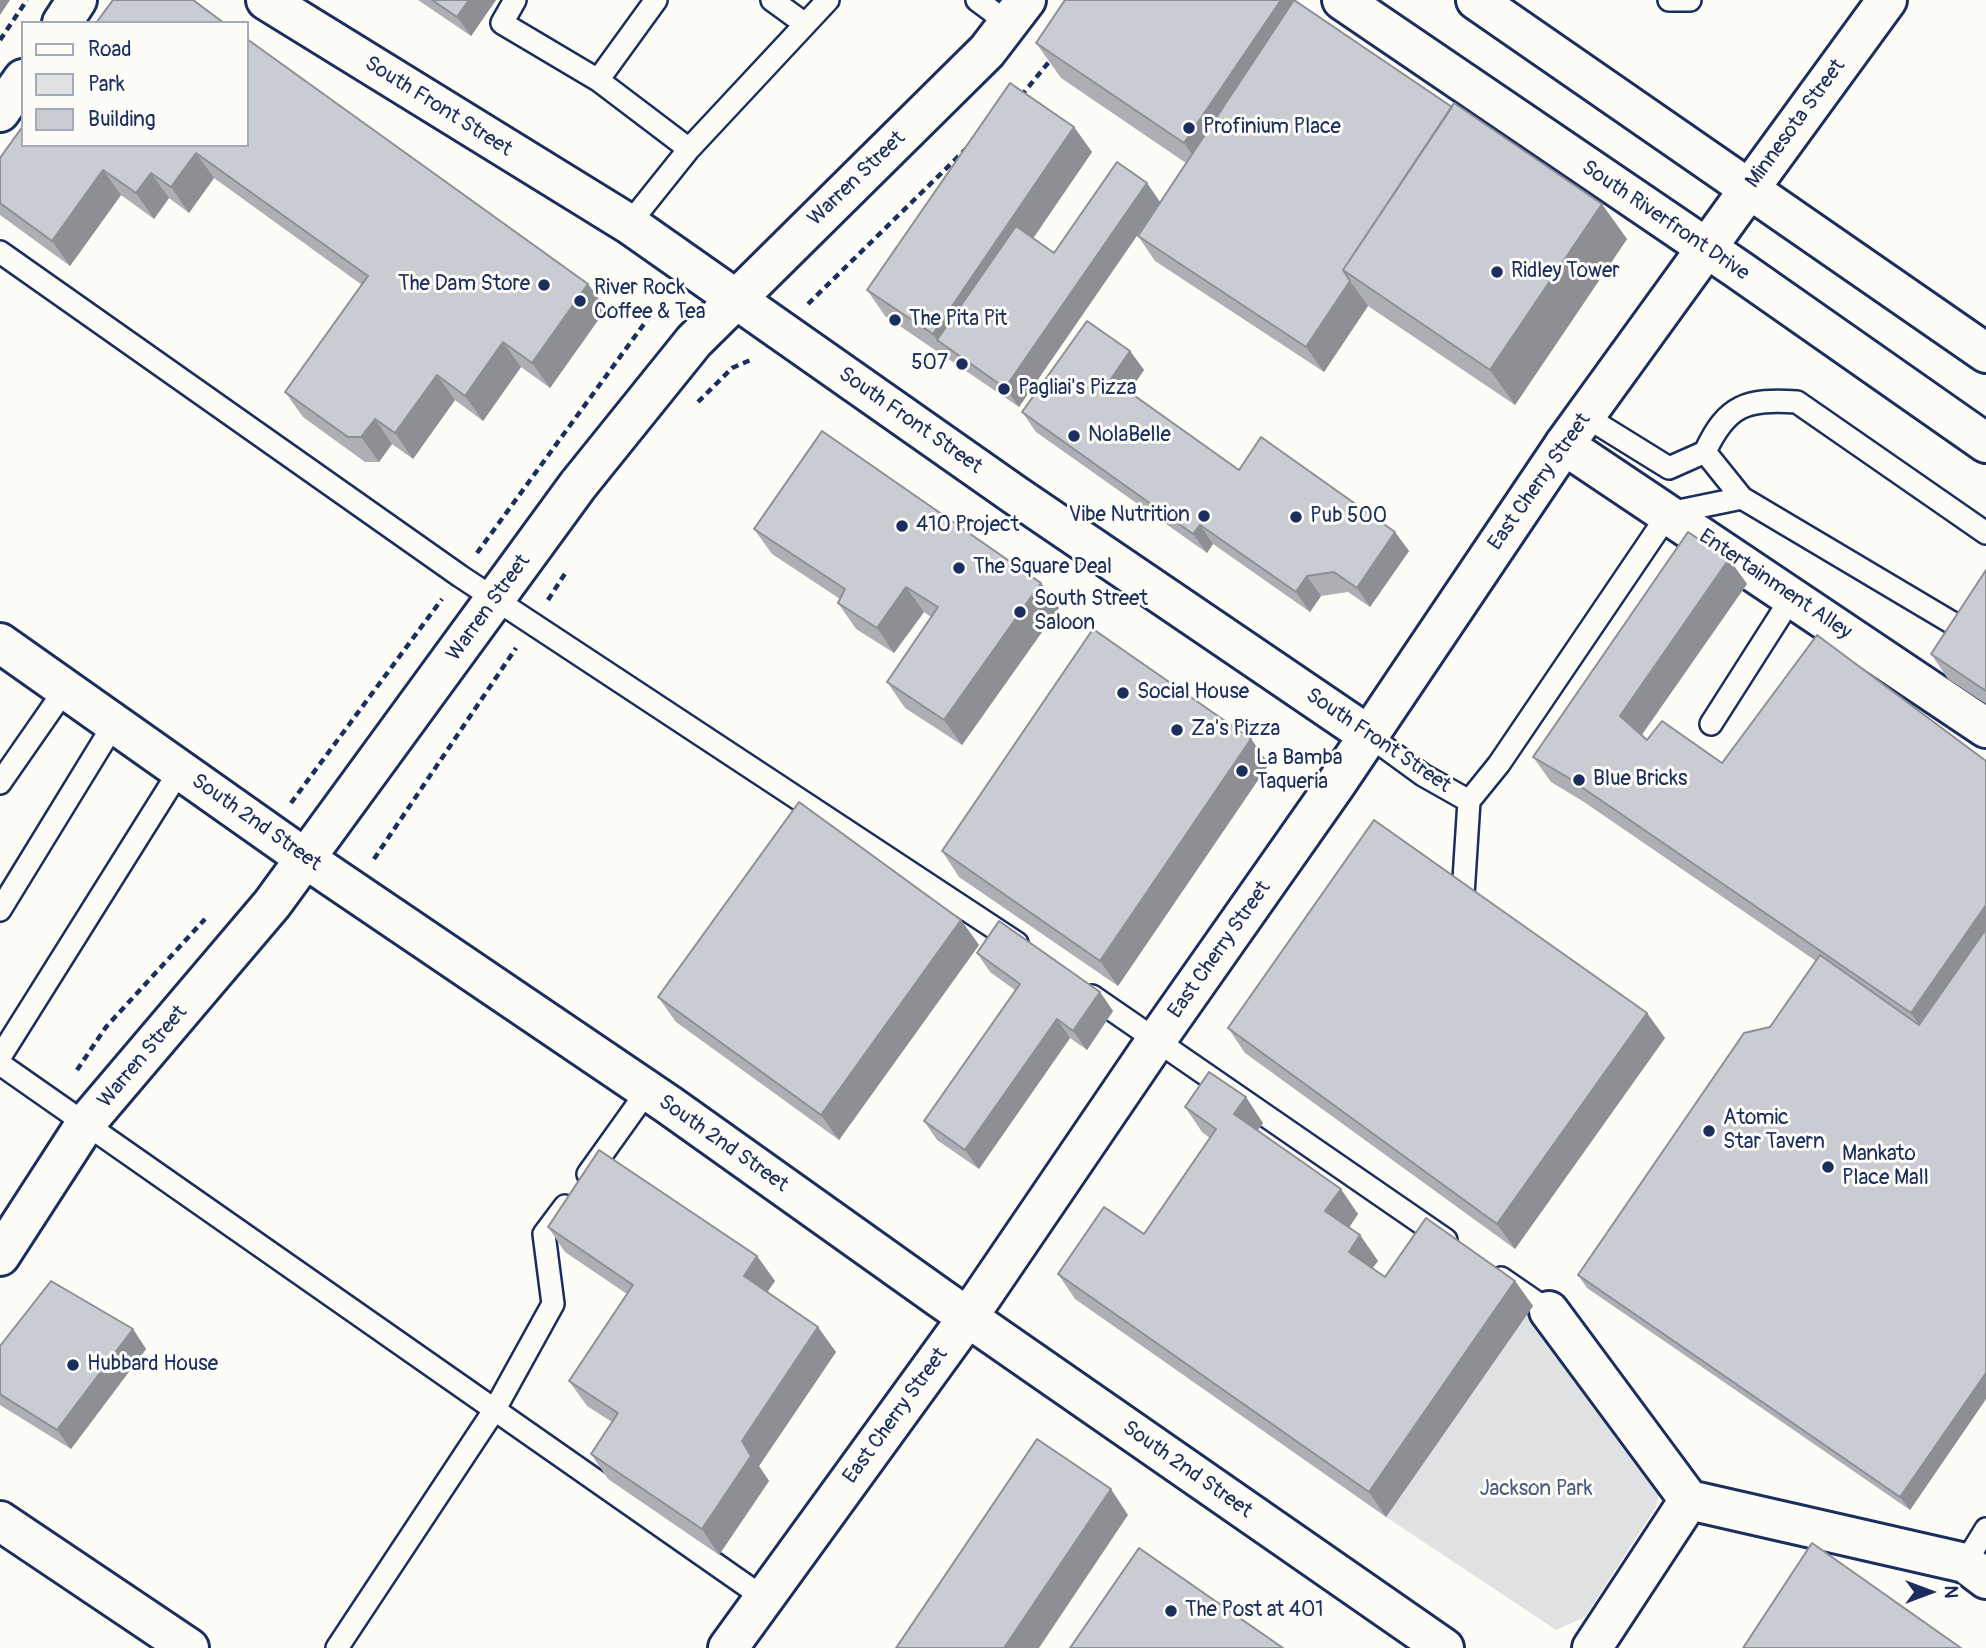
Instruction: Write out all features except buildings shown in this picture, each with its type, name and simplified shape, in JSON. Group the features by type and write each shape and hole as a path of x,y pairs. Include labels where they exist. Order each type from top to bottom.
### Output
{"street":[{"path":"63,21 77,0"},
{"name":"South Front Street","path":"266,0 629,224 1015,495 1368,736"},
{"name":"South Riverfront Drive","path":"1342,0 1986,443"},
{"path":"1476,0 1986,353"},
{"name":"Minnesota Street","path":"1705,248 1887,0"},
{"name":"Warren Street","path":"0,1256 86,1124 306,859 578,485 694,341 987,51 1017,12"},
{"path":"0,112 21,82"},
{"name":"East Cherry Street","path":"728,1648 968,1317 1368,736 1574,430 1705,248"},
{"name":"Entertainment Alley","path":"1574,430 1669,513 1986,728"},
{"name":"South 2nd Street","path":"0,643 306,859 648,1090 968,1317 1444,1648"},
{"path":"1549,1311 1689,1500 1975,1571"},
{"path":"1592,1648 1689,1500"},
{"path":"0,1521 181,1646"}],"lane":[{"path":"515,0 502,23 598,80 690,149"},
{"path":"598,80 656,0"},
{"path":"772,0 805,24"},
{"path":"629,224 690,149 828,0"},
{"path":"977,0 1017,12"},
{"path":"1669,0 1689,0"},
{"path":"0,252 460,576 1035,956"},
{"path":"1574,430 1669,468 1705,452 1714,433 1735,411 1759,400 1797,402 1986,533"},
{"path":"1705,452 1742,498 1976,638"},
{"path":"1469,801 1499,764 1669,513 1742,498"},
{"path":"1711,724 1792,597"},
{"path":"0,783 66,688"},
{"path":"0,910 114,724"},
{"name":"South Front Street","path":"1368,736 1469,801 1462,895"},
{"path":"0,1057 180,770"},
{"path":"1080,987 1155,1042 1460,1249"},
{"path":"0,1064 764,1598"},
{"path":"337,1648 495,1409 553,1304 544,1234 648,1090"},
{"path":"1482,1265 1549,1311"},
{"path":"1975,1571 1986,1530"}],"path":[{"path":"0,40 28,0"},
{"path":"1017,100 1056,52"},
{"path":"694,406 732,368 764,354 817,292 977,138"},
{"path":"269,833 652,313"},
{"path":"352,890 570,566"},
{"path":"55,1103 106,1027 213,910"}],"green space":[{"name":"Jackson Park","path":"1533,1306 1659,1492 1656,1507 1585,1617 1556,1630 1386,1517"}],"place":[{"name":"Profinium Place","path":"1189,128"},
{"name":"Ridley Tower","path":"1497,272"},
{"name":"The Dam Store","path":"544,285"},
{"name":"River Rock Coffee & Tea","path":"580,301"},
{"name":"The Pita Pit","path":"895,320"},
{"name":"507","path":"962,364"},
{"name":"Pagliai's Pizza","path":"1004,389"},
{"name":"NolaBelle","path":"1074,436"},
{"name":"Vibe Nutrition","path":"1204,516"},
{"name":"Pub 500","path":"1296,517"},
{"name":"410 Project","path":"902,526"},
{"name":"The Square Deal","path":"959,568"},
{"name":"South Street Saloon","path":"1020,612"},
{"name":"Social House","path":"1123,693"},
{"name":"Za's Pizza","path":"1177,730"},
{"name":"La Bamba Taqueria","path":"1242,771"},
{"name":"Blue Bricks","path":"1579,780"},
{"name":"Atomic Star Tavern","path":"1709,1131"},
{"name":"Mankato Place Mall","path":"1828,1167"},
{"name":"Hubbard House","path":"73,1365"},
{"name":"The Post at 401","path":"1171,1611"}]}
